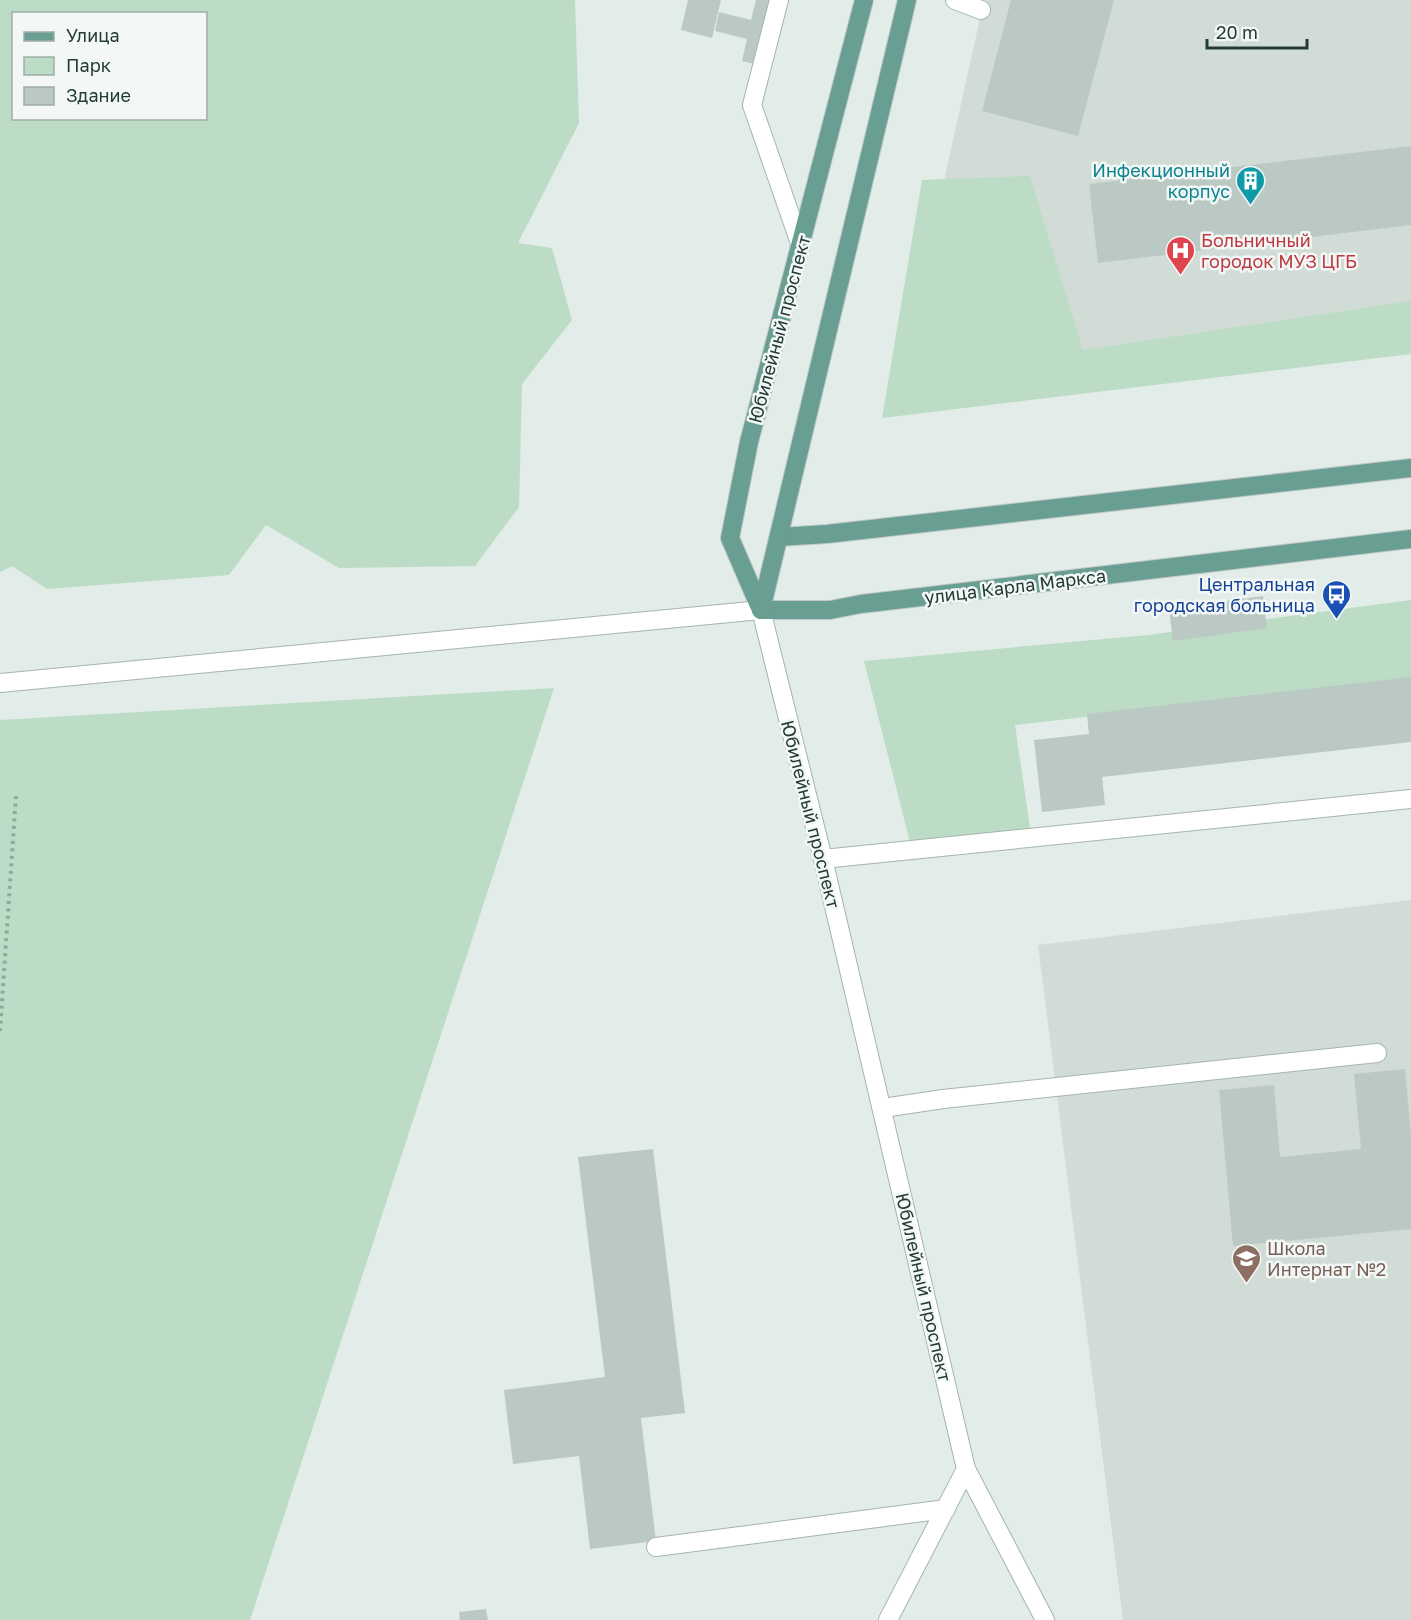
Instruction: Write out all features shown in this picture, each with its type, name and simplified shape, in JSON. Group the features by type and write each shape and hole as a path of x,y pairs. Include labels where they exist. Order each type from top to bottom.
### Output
{"main road":[{"name":"Юбилейный проспект","path":"761,610 730,538 750,442 864,0"},
{"path":"761,610 907,0"},
{"path":"779,537 827,534 1411,468"},
{"name":"улица Карла Маркса","path":"761,610 830,610 861,604 1411,539"}],"street":[{"path":"779,0 752,105 801,246"},
{"path":"955,0 981,10"},
{"path":"0,684 761,610"},
{"name":"Юбилейный проспект","path":"761,610 883,1108 966,1469 1045,1620"},
{"path":"823,859 1411,799"},
{"path":"883,1108 943,1099 1377,1053"},
{"path":"888,1620 966,1469"},
{"path":"656,1547 946,1509"}],"path":[{"path":"0,1031 16,795"}],"shaded area":[{"name":"Больничный городок МУЗ ЦГБ","path":"984,0 1411,0 1411,353 964,405 940,199"},
{"name":"Школа Интернат №2","path":"1411,900 1411,1620 1123,1620 1038,945"}],"green space":[{"path":"0,0 575,0 579,123 518,243 552,248 572,320 522,384 519,507 475,566 339,568 266,525 229,575 47,589 12,566 0,572"},
{"path":"1030,176 1083,350 1411,301 1411,354 882,418 922,180"},
{"path":"1411,600 1411,679 1015,725 1030,828 911,846 864,661 1148,635"},
{"path":"554,688 250,1620 0,1620 0,720"}],"building":[{"path":"688,0 721,0 712,38 681,30"},
{"path":"756,0 784,0 768,67 742,61 747,39 715,31 719,12 751,20"},
{"path":"1011,0 1114,0 1078,136 982,111"},
{"name":"Инфекционный корпус","path":"1411,146 1411,225 1098,263 1089,184"},
{"path":"1263,596 1267,628 1173,641 1169,609"},
{"path":"1411,677 1411,742 1102,777 1105,805 1042,812 1034,740 1089,734 1087,714"},
{"path":"1405,1069 1411,1135 1411,1229 1233,1246 1219,1090 1274,1085 1280,1157 1361,1149 1354,1074"},
{"path":"653,1149 685,1413 641,1418 656,1541 590,1549 579,1456 513,1464 504,1390 605,1377 578,1157"},
{"path":"486,1609 488,1620 460,1620 459,1612"}],"place":[{"name":"Инфекционный корпус","path":"1251,206"},
{"name":"Больничный городок МУЗ ЦГБ","path":"1180,276"},
{"name":"Центральная городская больница","path":"1336,620"},
{"name":"Школа Интернат №2","path":"1246,1284"}]}
